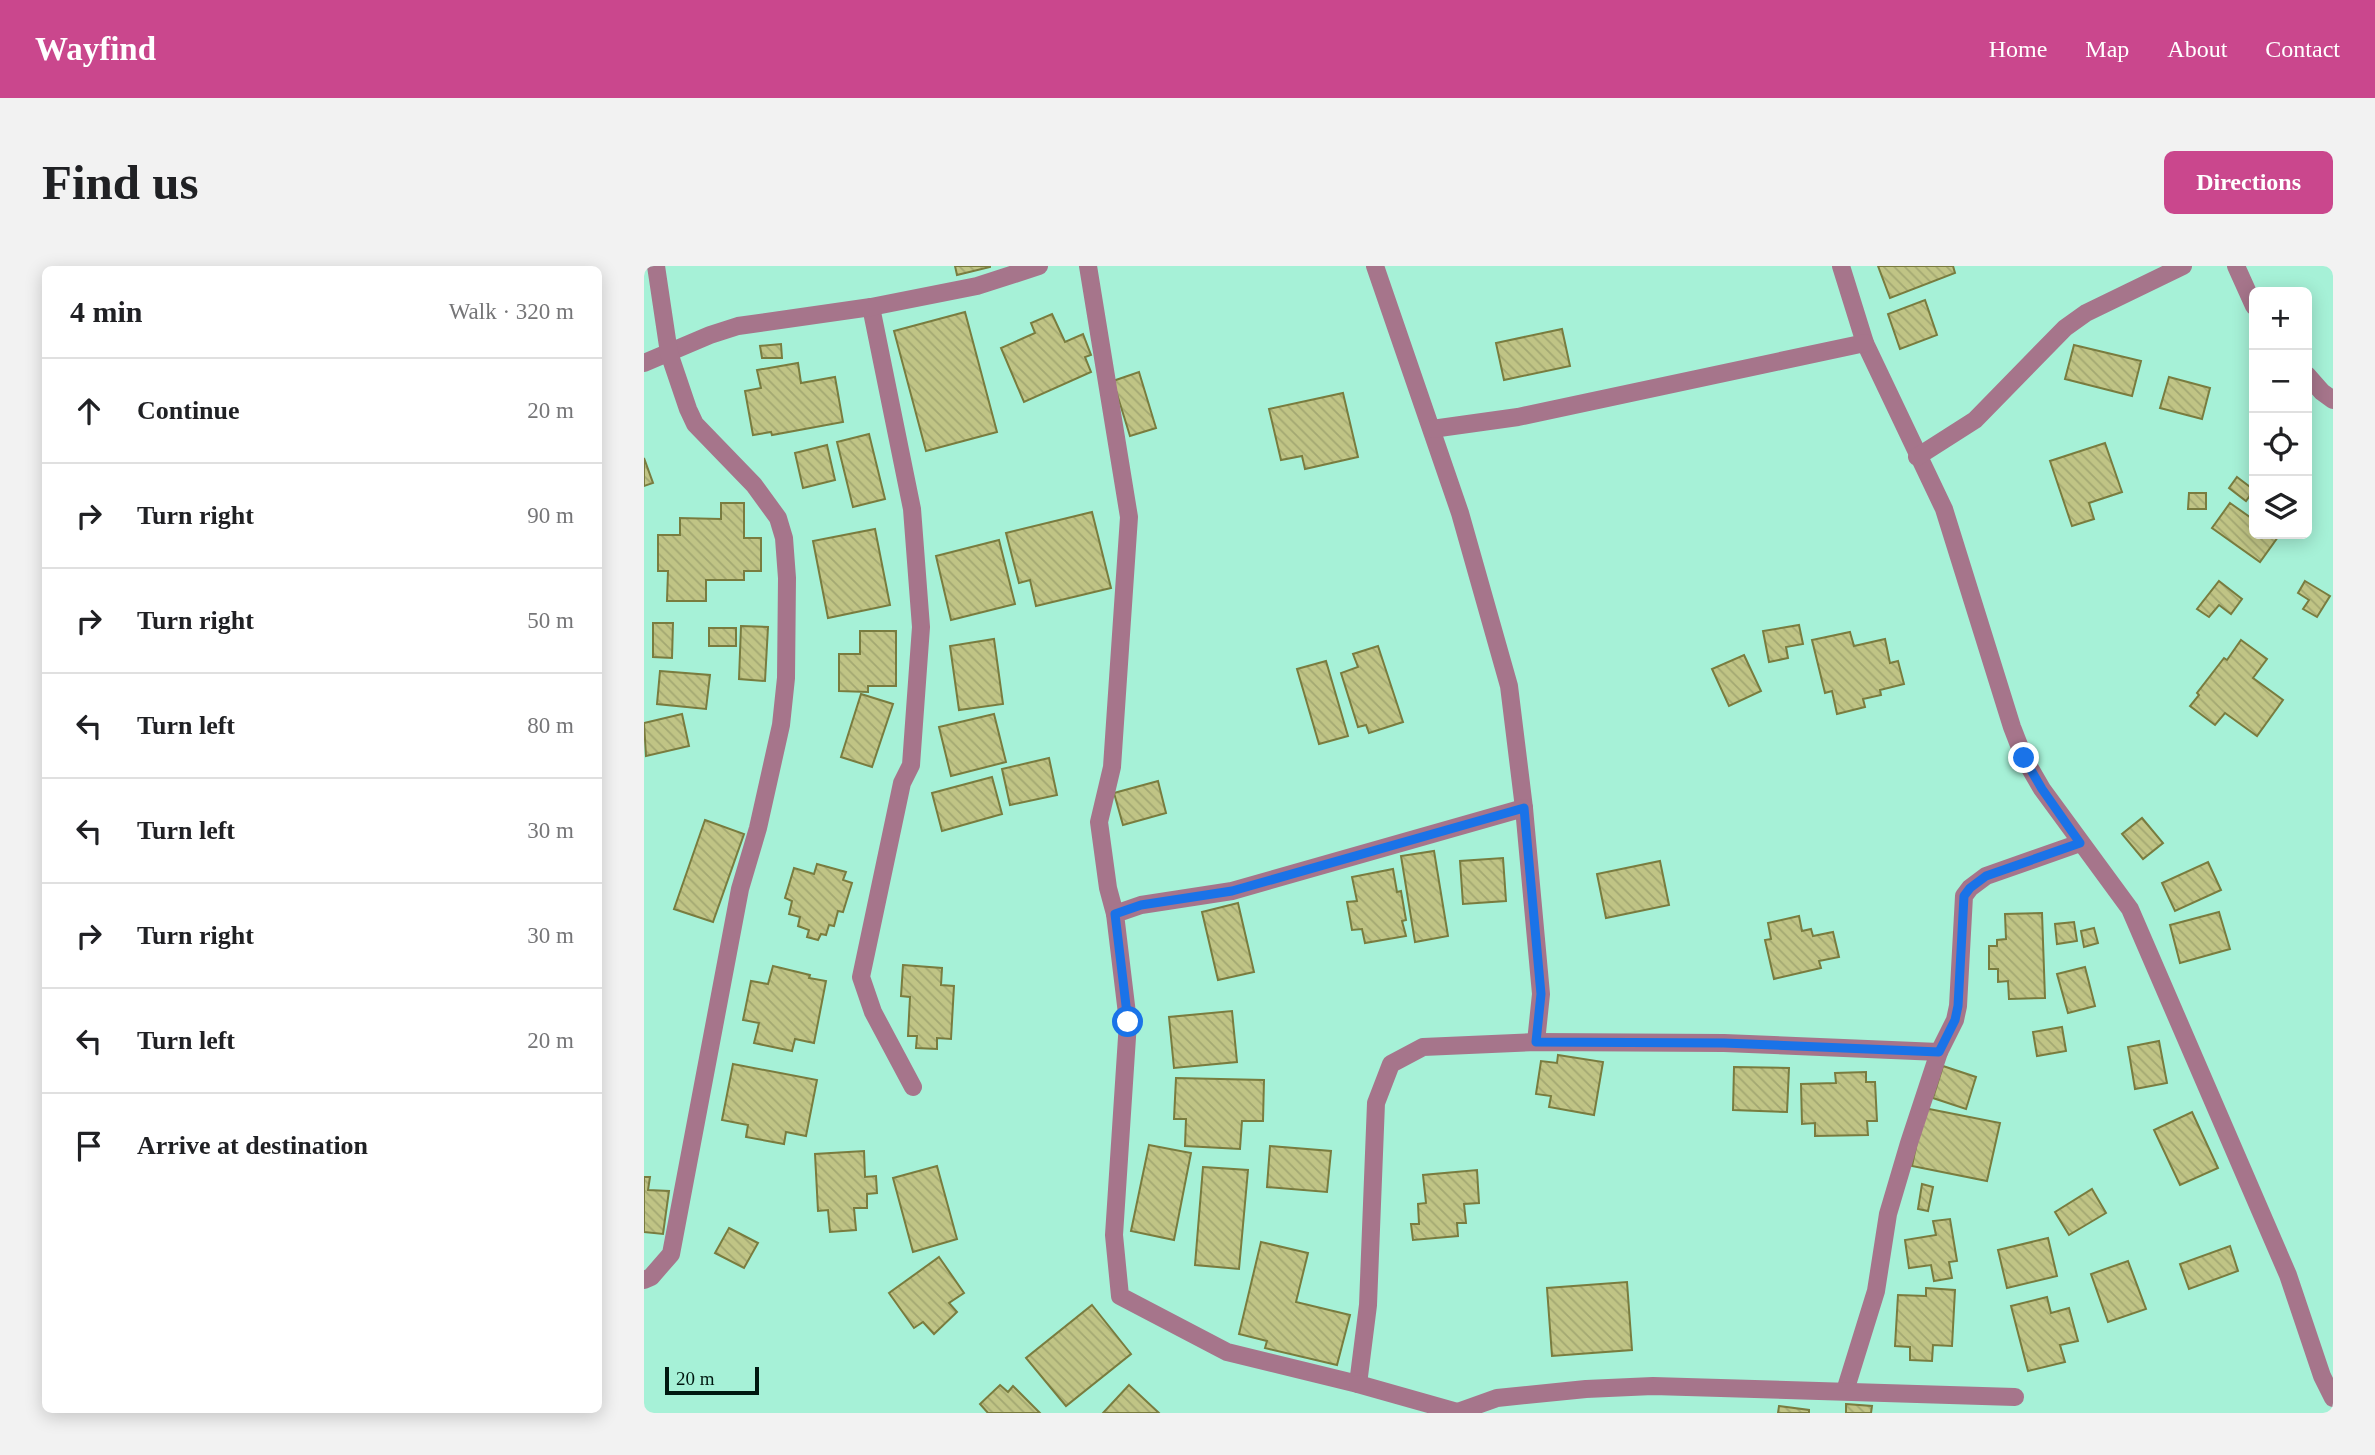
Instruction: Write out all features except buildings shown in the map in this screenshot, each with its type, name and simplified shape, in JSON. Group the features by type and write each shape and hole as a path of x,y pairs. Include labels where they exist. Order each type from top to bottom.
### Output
{"street":[{"path":"644,1280 651,1277 671,1254 740,889 758,828 780,724 786,678 788,578 782,529 778,518 754,485 695,424 688,409 669,353 656,266"},
{"path":"644,363 738,326 871,307 977,286 1039,266"},
{"path":"1088,266 1129,517 1112,767 1099,822 1108,888 1115,914 1128,1022 1114,1235 1120,1296 1227,1352 1358,1384 1456,1413 1497,1398 1653,1385 2015,1397"},
{"path":"1375,266 1460,513 1509,686 1524,808 1541,994 1536,1042"},
{"path":"1841,266 1865,343 1944,509 2024,758 2042,789 2130,909 2288,1275 2322,1376 2333,1398"},
{"path":"1917,457 1975,420 2065,328 2086,313 2183,266"},
{"path":"2236,266 2249,295"},
{"path":"871,307 912,509 921,627 911,765 902,783 861,977 873,1012 913,1087"},
{"path":"1432,429 1518,417 1865,343"},
{"path":"2312,381 2333,400"},
{"path":"1115,914 1141,905 1232,891 1524,808"},
{"path":"1844,1391 1876,1292 1888,1214 1909,1143 1939,1052 1955,1020 1964,896 1986,876 2080,843"},
{"path":"1358,1384 1368,1305 1376,1103 1391,1064 1423,1047 1536,1042 1724,1043 1939,1052"}],"route":[{"path":"1128,1022 1115,914 1141,905 1232,891 1524,808 1541,994 1536,1042 1724,1043 1939,1052 1955,1020 1958,1006 1964,896 1986,876 2080,843 2024,758"}]}
